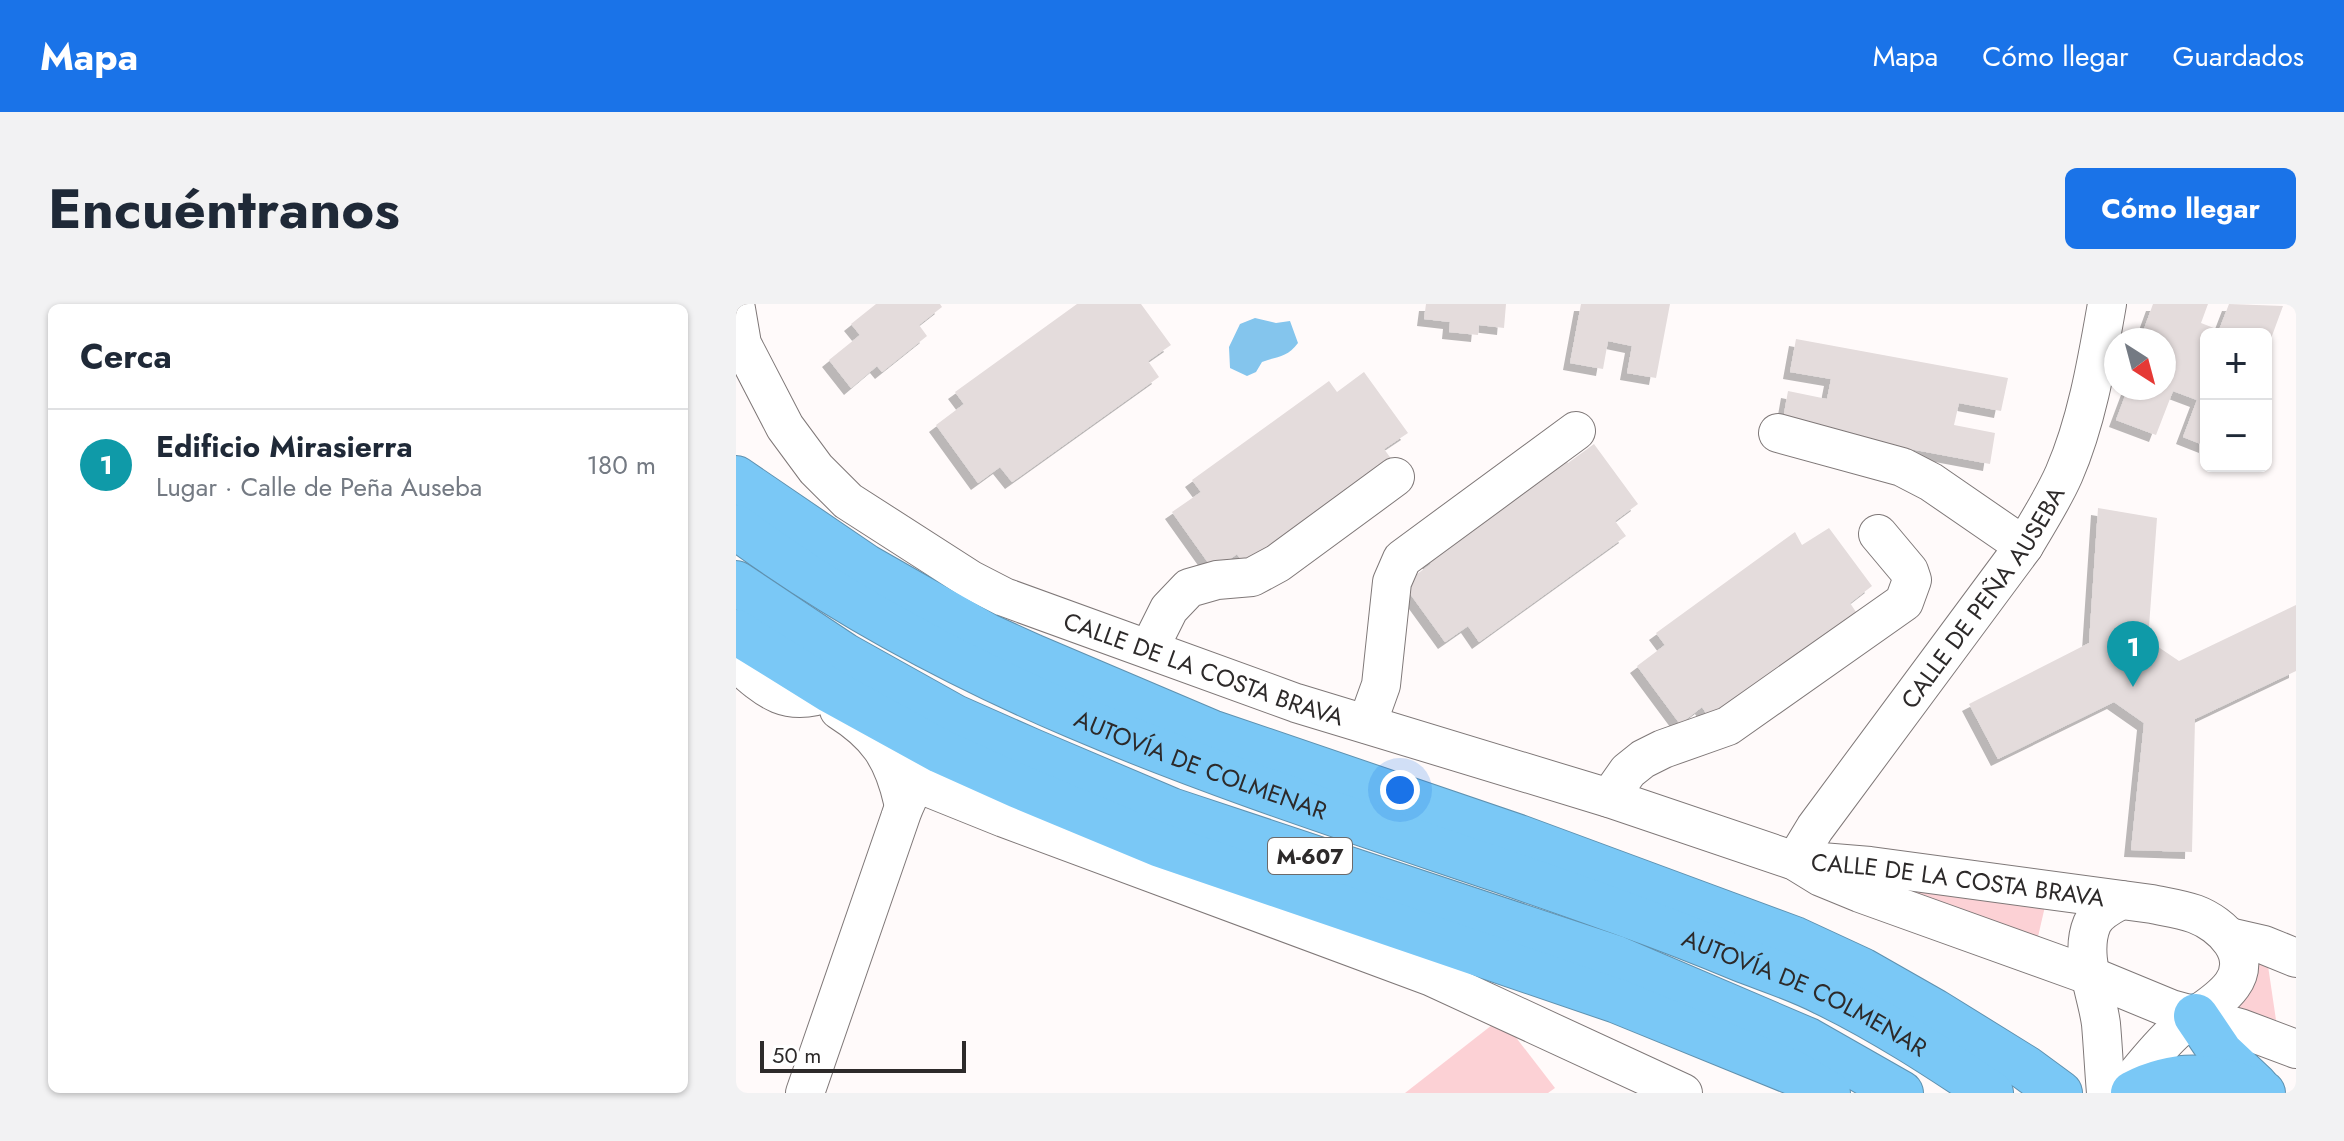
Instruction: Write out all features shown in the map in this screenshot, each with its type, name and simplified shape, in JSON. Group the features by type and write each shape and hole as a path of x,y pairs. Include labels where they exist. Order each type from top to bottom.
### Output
{"highway":[{"path":"736,458 784,510"},
{"name":"M-607","path":"736,478 878,573 988,636 1076,677 1211,732 1519,837 1795,939 1862,970 2026,1068 2060,1093"},
{"name":"AUTOVÍA DE COLMENAR","path":"736,527 799,572 965,667 1101,729 1193,766 1639,918 1823,992 1927,1051 1991,1093"},
{"name":"AUTOVÍA DE COLMENAR","path":"736,583 844,655 955,717 1032,751 1171,810 1616,958 1808,1040 1901,1093"},
{"name":"M-607","path":"736,632 824,694 915,788 1160,845 1617,1001 1794,1073 1828,1093"},
{"name":"M-607","path":"965,667 1091,702 1514,848 1657,888"},
{"path":"2196,1016 2221,1053 2264,1093"},
{"path":"2133,1093 2160,1082 2197,1076 2233,1082 2264,1093"}],"street":[{"name":"CALLE DE PEÑA AUSEBA","path":"1795,861 1815,828 2024,546 2052,497 2074,448 2107,304"},
{"name":"CALLE DE LA COSTA BRAVA","path":"736,309 742,344 785,427 816,469 848,501 971,580 1004,597 1296,703 1609,798 1795,861 1821,877 1860,893 2091,976 2146,1000 2296,1049"},
{"path":"1367,724 1381,685 1392,582 1402,559 1576,431"},
{"path":"1778,433 1902,467 1931,482 2024,546"},
{"path":"1149,649 1169,609 1189,588 1217,580 1252,577 1278,563 1395,477"},
{"path":"1609,798 1628,771 1643,759 1728,726 1904,602 1912,580 1909,571 1878,534"},
{"name":"M-607","path":"736,647 824,694 877,739 894,771 915,788"},
{"path":"736,662 788,698 797,700 824,694"},
{"path":"805,1093 915,788 1432,977 1683,1093"},
{"name":"CALLE DE LA COSTA BRAVA","path":"1795,861 1870,866 2121,900 2197,915 2215,924 2229,937 2264,945 2296,958"},
{"name":"CALLE DE LA COSTA BRAVA","path":"2091,976 2089,948 2093,923 2099,914 2121,900"},
{"path":"2121,1093 2157,1050 2234,983 2239,972 2239,954 2229,937"},
{"path":"2091,976 2100,1022 2106,1093"}],"shaded area":[{"path":"1862,877 2046,902 2037,941"},
{"path":"2252,954 2267,959 2276,1020 2234,1010 2247,991"},
{"path":"1501,1018 1555,1088 1548,1093 1405,1093"}],"water":[{"path":"1255,318 1276,323 1290,321 1298,343 1286,354 1262,362 1256,372 1247,376 1230,368 1229,347 1240,324"}],"building":[{"path":"876,304 940,304 942,307 919,325 927,336 882,372 877,366 851,388 829,360 860,335 851,324"},
{"path":"1077,304 1141,304 1171,345 1148,361 1159,377 1012,482 1000,467 978,483 936,425 964,404 955,392"},
{"path":"1426,304 1506,304 1504,328 1479,325 1478,335 1449,332 1450,322 1424,319"},
{"path":"1581,304 1670,304 1656,378 1627,373 1632,346 1608,341 1603,369 1570,363"},
{"path":"2153,304 2208,304 2201,323 2214,328 2200,328 2200,444 2183,437 2197,400 2176,392 2176,328 2144,328"},
{"path":"2229,304 2283,306 2272,336 2272,328 2220,328"},
{"path":"1796,339 2008,378 2001,411 1959,403 1954,425 1995,433 1990,464 1782,425 1788,391 1827,399 1831,379 1790,372"},
{"path":"1364,372 1408,433 1384,449 1395,464 1248,570 1237,554 1214,571 1172,512 1201,492 1192,480 1329,381 1337,392"},
{"path":"2124,400 2170,400 2156,435 2116,420"},
{"path":"1594,444 1638,504 1615,521 1626,536 1479,642 1468,626 1445,642 1403,584 1431,564 1422,551 1560,452 1568,463"},
{"path":"2098,508 2157,518 2148,640 2179,661 2296,605 2296,671 2195,719 2192,852 2131,850 2144,723 2114,702 1998,759 1969,704 2089,643"},
{"path":"1829,528 1872,586 1850,603 1860,618 1713,724 1702,707 1680,724 1637,666 1665,645 1656,633 1795,532 1802,545"}],"place":[{"name":"Edificio Mirasierra","path":"2133,687"}]}
